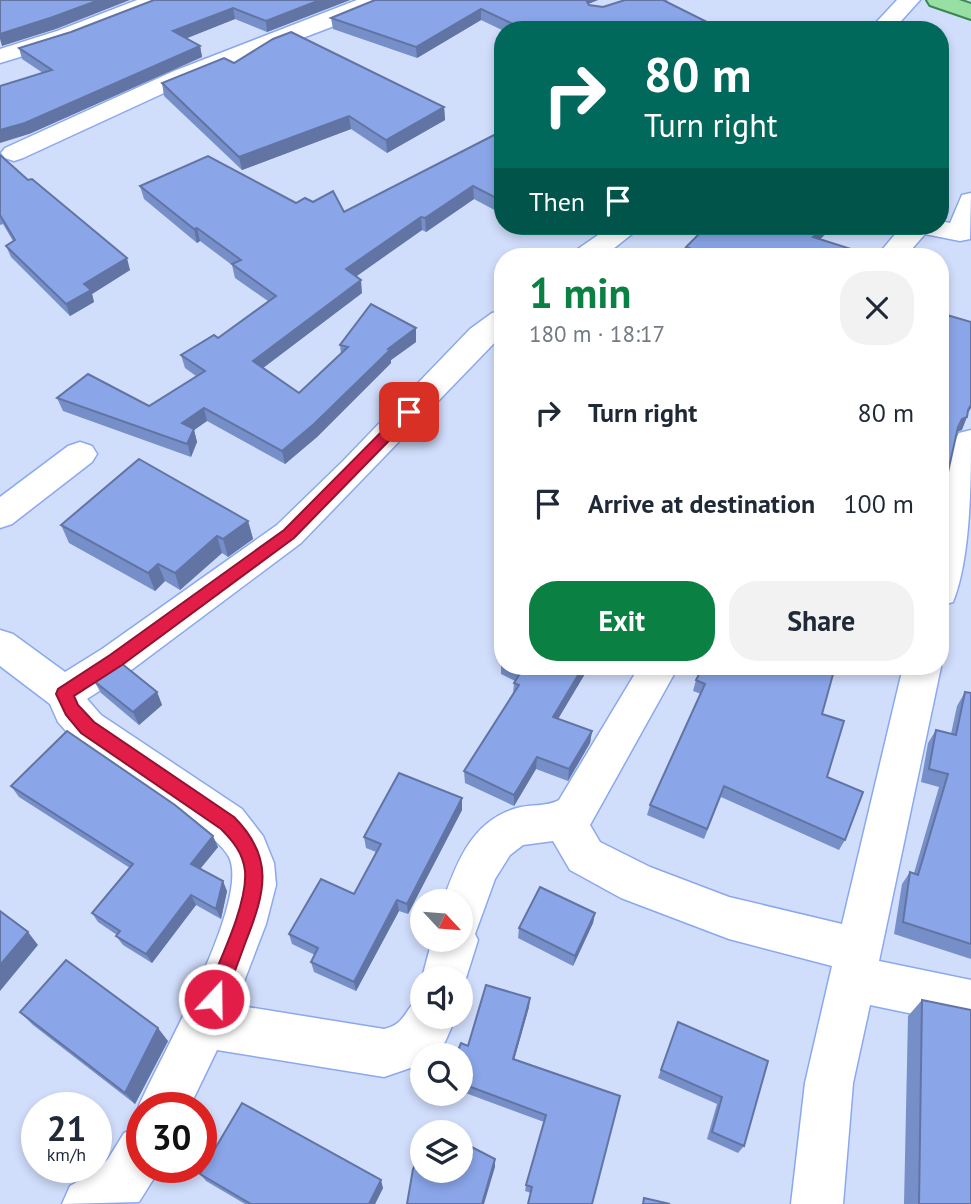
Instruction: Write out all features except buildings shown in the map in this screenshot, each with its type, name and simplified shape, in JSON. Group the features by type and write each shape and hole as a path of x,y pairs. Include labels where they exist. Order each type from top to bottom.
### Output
{"main road":[{"path":"938,0 971,12"}],"street":[{"path":"0,56 65,36 156,0"},
{"path":"0,128 7,161 182,76 375,0"},
{"path":"889,21 909,0"},
{"path":"965,237 971,201"},
{"path":"597,248 616,235"},
{"path":"64,694 116,660 289,534 355,469 481,336 494,326"},
{"path":"949,548 971,440"},
{"path":"0,515 80,454"},
{"path":"0,645 64,694 72,710 88,727 228,823 241,837 249,852 254,871 253,898 204,1024 171,1092"},
{"path":"471,889 494,839 516,827 564,821 583,802 654,675"},
{"path":"817,1204 829,1083 920,675"},
{"path":"564,821 585,856 637,883 855,964 971,1003"},
{"path":"204,1024 384,1053 403,1050 417,1041 424,1029"},
{"path":"88,1204 111,1195 126,1178"}],"route":[{"path":"214,999 253,898 254,871 249,852 241,837 228,823 88,727 72,710 64,694 199,601 289,534 409,412"}]}
